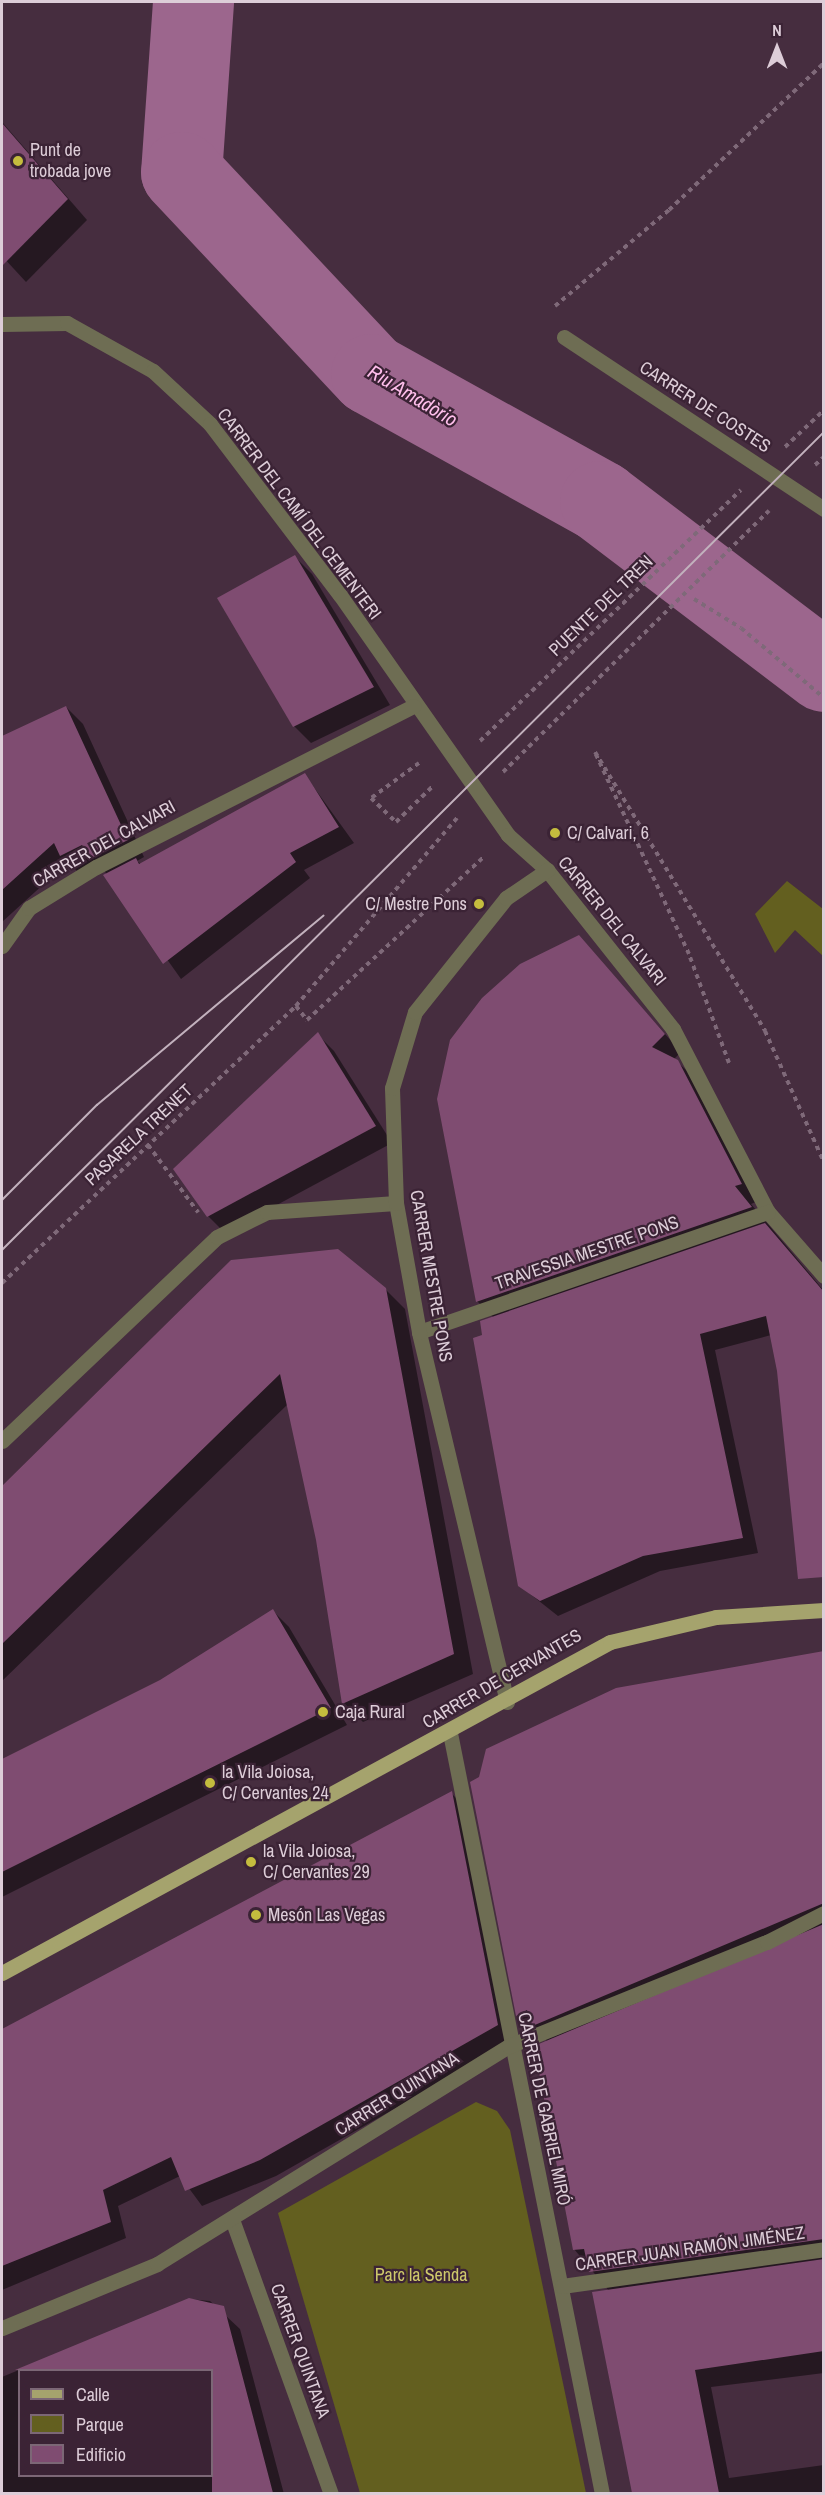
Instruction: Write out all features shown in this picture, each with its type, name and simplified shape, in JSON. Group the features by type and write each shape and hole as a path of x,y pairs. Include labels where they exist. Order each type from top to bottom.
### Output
{"main road":[{"name":"CARRER DE CERVANTES","path":"2,1973 507,1702 578,1657 644,1631 716,1617 824,1610"}],"street":[{"name":"CARRER DEL CAMÍ DEL CEMENTERI","path":"2,324 67,323 162,379 210,424 340,595 414,706"},
{"name":"CARRER DE COSTES","path":"564,338 824,509"},
{"name":"CARRER DEL CALVARI","path":"2,946 30,908 96,867 414,706 508,835 548,870 673,1029 768,1212 824,1276"},
{"name":"CARRER MESTRE PONS","path":"507,1702 419,1332 396,1203 392,1088 415,1012 506,898 548,870"},
{"path":"2,1442 217,1237 267,1212 396,1203"},
{"name":"TRAVESSIA MESTRE PONS","path":"419,1332 768,1212"},
{"name":"CARRER DE GABRIEL MIRÓ","path":"450,1733 509,2046 562,2286 602,2493"},
{"name":"CARRER QUINTANA","path":"2,2328 157,2264 233,2222 509,2046 767,1942 824,1913"},
{"name":"CARRER QUINTANA","path":"233,2222 331,2493"},
{"name":"CARRER JUAN RAMÓN JIMÉNEZ","path":"562,2286 824,2249"}],"path":[{"path":"564,338 542,317 669,210 824,63"},
{"path":"781,452 824,410"},
{"name":"PUENTE DEL TREN","path":"473,748 747,484"},
{"path":"694,599 741,628 824,698"},
{"path":"439,781 396,822 371,798 442,747"},
{"path":"733,1074 689,954 595,752 765,1031 824,1162"},
{"name":"PASARELA TRENET","path":"2,1283 296,1006"},
{"path":"148,1145 217,1237"}],"green space":[{"path":"787,881 823,909 823,956 795,930 775,953 755,914"},
{"name":"Parc la Senda","path":"476,2102 497,2111 510,2130 586,2493 360,2493 278,2213"}],"building":[{"name":"Punt de trobada jove","path":"2,123 68,199 2,266"},
{"path":"295,555 374,687 293,727 217,598"},
{"path":"66,706 128,840 92,858 82,845 60,856 54,843 2,890 2,736"},
{"path":"305,773 339,827 290,853 296,862 163,964 103,875 136,858 139,864"},
{"path":"579,935 665,1034 652,1047 678,1060 742,1184 735,1186 752,1207 476,1302 437,1099 450,1040 482,998 520,964"},
{"path":"318,1032 376,1126 207,1217 173,1169"},
{"path":"765,1223 824,1292 824,1577 798,1579 777,1371 766,1316 700,1334 743,1538 643,1556 540,1601 518,1586 473,1338 482,1335 480,1321"},
{"path":"338,1249 386,1288 454,1654 342,1704 316,1540 280,1374 2,1644 2,1486 231,1260"},
{"path":"273,1609 331,1708 2,1872 2,1759 160,1680"},
{"path":"824,1651 824,1903 530,2027 527,2010 516,2016 470,1782 479,1777 486,1749 616,1688"},
{"path":"452,1791 498,2025 260,2160 185,2191 171,2157 103,2190 111,2222 2,2266 2,2029"},
{"path":"824,1924 824,2239 589,2272 584,2249 573,2250 534,2046"},
{"path":"824,2259 824,2351 695,2370 719,2493 632,2493 592,2292"},
{"path":"189,2298 224,2306 273,2493 212,2493 213,2369 15,2370"}],"waterway":[{"name":"Riu Amadòrio","path":"193,2 181,172 371,374 600,501 824,671"}],"tram line":[{"path":"2,1250 824,432"},
{"path":"2,1200 97,1105 323,916"}],"place":[{"name":"Punt de trobada jove","path":"18,161"},
{"name":"C/ Calvari, 6","path":"555,833"},
{"name":"C/ Mestre Pons","path":"479,904"},
{"name":"Caja Rural","path":"323,1712"},
{"name":"la Vila Joiosa, C/ Cervantes 24","path":"210,1783"},
{"name":"la Vila Joiosa, C/ Cervantes 29","path":"251,1862"},
{"name":"Mesón Las Vegas","path":"256,1915"}]}
